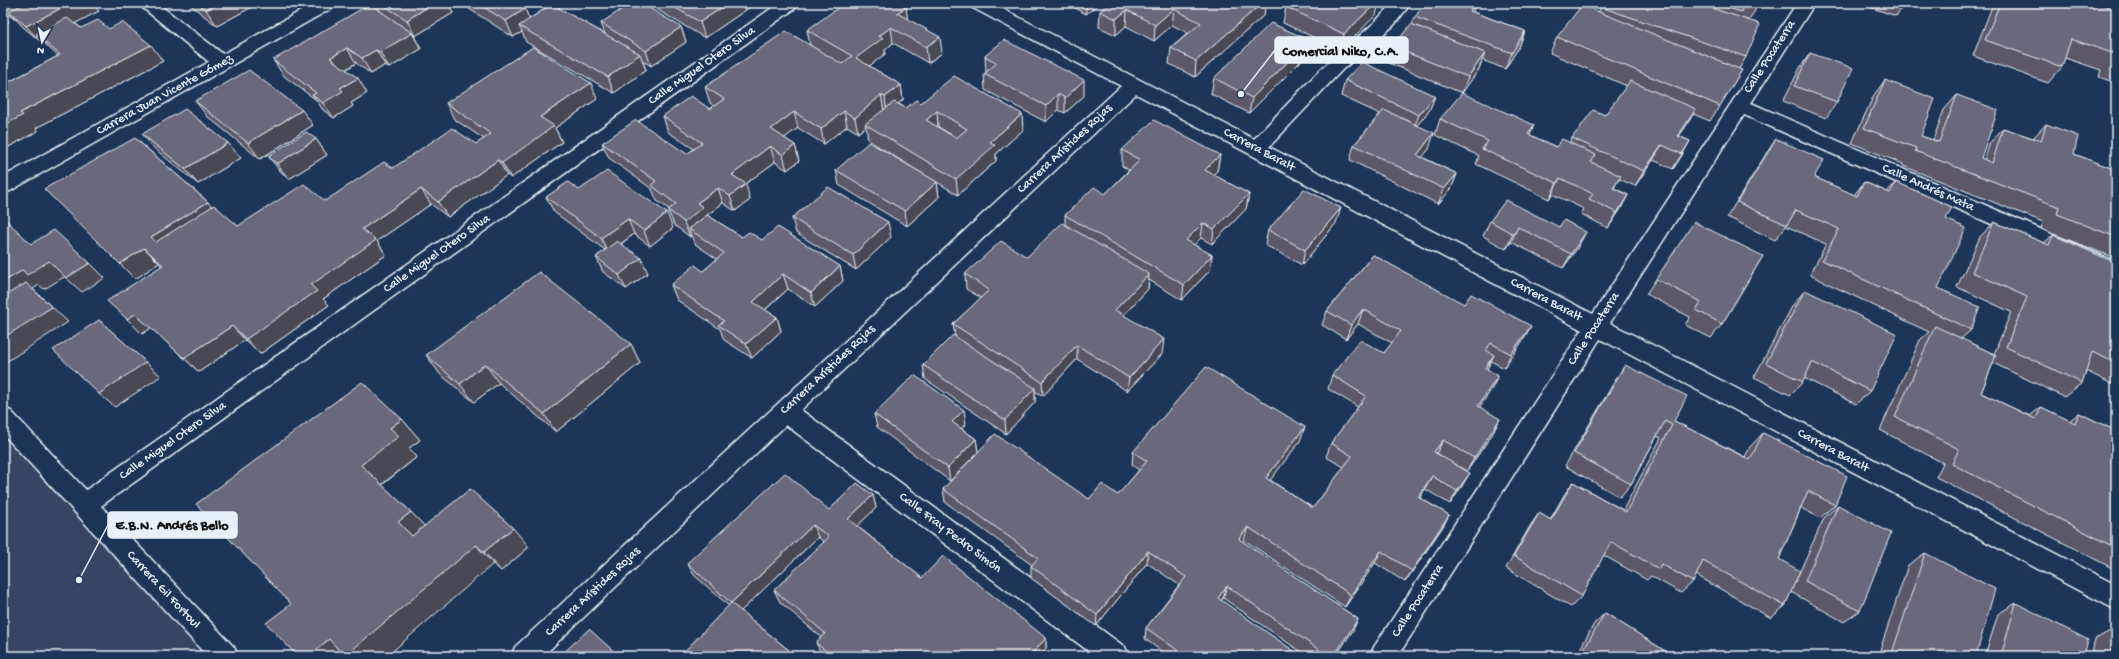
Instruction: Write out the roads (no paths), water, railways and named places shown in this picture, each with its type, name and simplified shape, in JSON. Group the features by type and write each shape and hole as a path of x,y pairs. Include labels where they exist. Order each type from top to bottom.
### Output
{"street":[{"path":"146,3 222,63"},
{"name":"Carrera Juan Vicente Gómez","path":"3,186 328,3"},
{"name":"Calle Miguel Otero Silva","path":"84,504 791,3"},
{"name":"Carrera Baralt","path":"977,3 2116,598"},
{"path":"1256,149 1306,94 1337,64 1394,15 1402,3"},
{"name":"Calle Pocaterra","path":"1383,656 1806,3"},
{"name":"Carrera Arístides Rojas","path":"524,656 1134,85"},
{"name":"Calle Andrés Mata","path":"1739,105 2116,271"},
{"name":"Calle Fray Pedro Simón","path":"785,411 1116,656"},
{"name":"Carrera Gil Fortoul","path":"3,418 225,656"}],"place":[{"name":"Comercial Niko, C.A.","path":"1241,94"},
{"name":"E.B.N. Andrés Bello","path":"79,580"}]}
